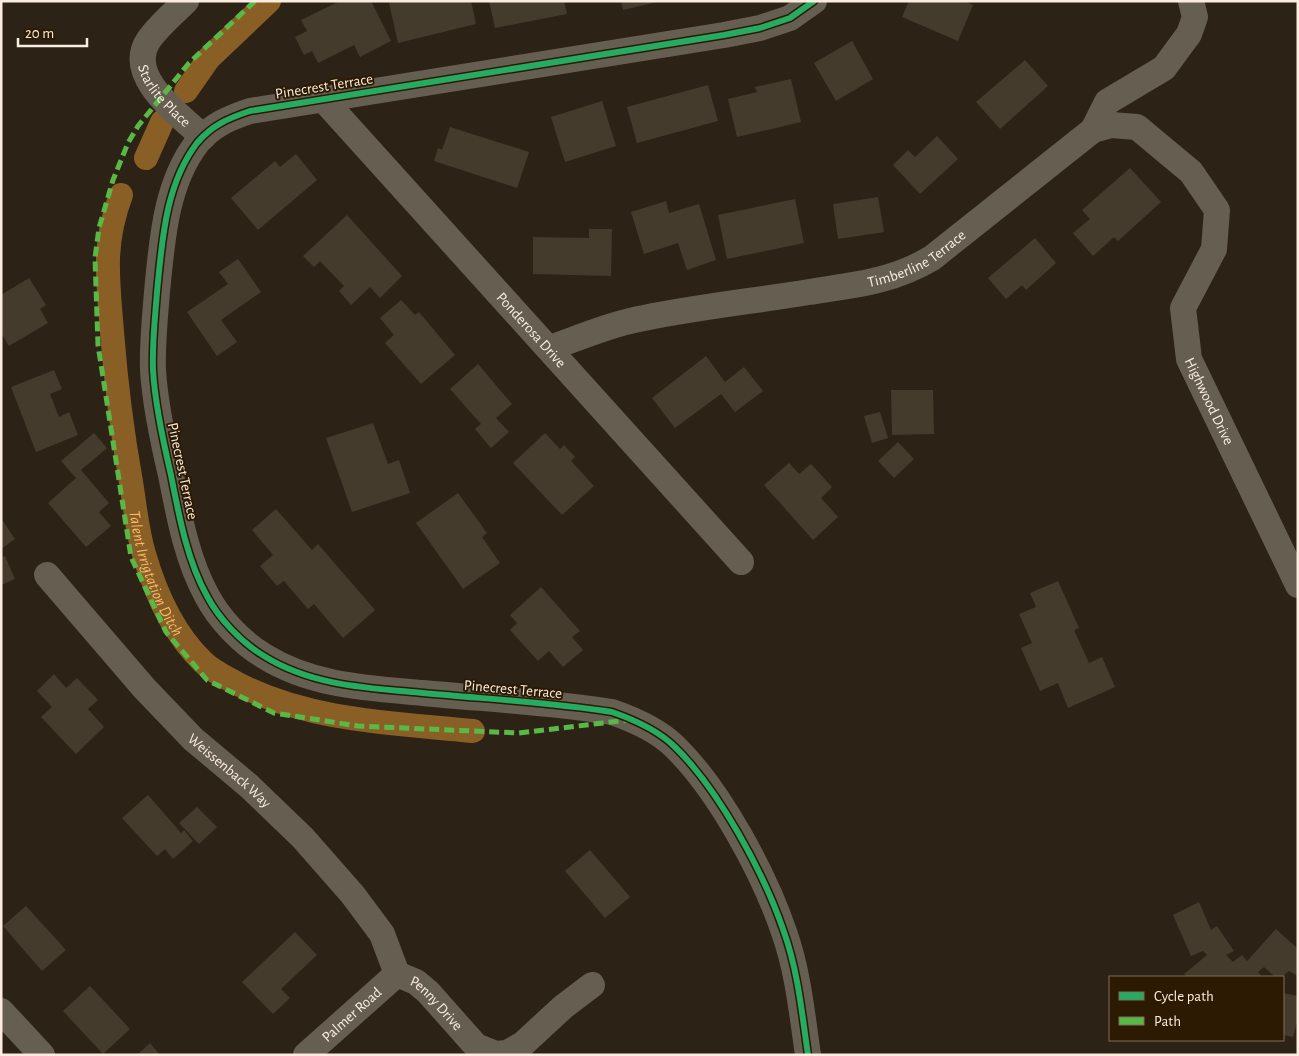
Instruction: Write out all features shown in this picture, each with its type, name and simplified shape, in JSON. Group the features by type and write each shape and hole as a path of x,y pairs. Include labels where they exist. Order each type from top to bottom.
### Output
{"street":[{"name":"Starlite Place","path":"186,1 147,42 143,62 153,88 204,137"},
{"name":"Pinecrest Terrace","path":"808,1055 795,970 784,932 761,876 710,787 674,746 639,722 612,712 368,688 318,681 287,669 262,655 222,617 207,596 193,562 180,518 157,408 153,369 154,328 166,220 170,202 187,160 211,129 227,119 250,111 760,28 790,18 814,1"},
{"path":"1093,130 1107,102 1164,68 1189,34 1195,17 1191,1"},
{"name":"Ponderosa Drive","path":"323,99 550,348 741,562"},
{"name":"Timberline Terrace","path":"550,348 607,327 643,318 852,286 887,279 910,271 932,258 1093,130 1112,126 1137,127 1191,172 1216,210"},
{"name":"Highwood Drive","path":"1216,210 1214,249 1183,308 1189,359 1298,585"},
{"name":"Weissenback Way","path":"47,575 145,690 193,739 249,786 303,838 353,895 382,934 397,974"},
{"name":"Penny Drive","path":"397,974 416,982 428,992 476,1046 496,1054 507,1052 523,1044 592,985"},
{"name":"Palmer Road","path":"306,1055 397,974"},
{"path":"1,1011 42,1055"}],"building":[{"path":"340,1 371,1 391,41 360,57 354,45 318,63 312,51 304,55 295,37 307,31 301,20"},
{"path":"397,1 471,1 476,24 398,43 389,3"},
{"path":"489,1 564,1 567,14 495,28"},
{"path":"621,1 657,1 657,2 623,10"},
{"path":"909,1 964,1 973,5 958,41 902,17"},
{"path":"852,41 873,79 836,101 814,63"},
{"path":"1025,60 1048,86 1000,129 976,102"},
{"path":"791,79 801,122 737,137 728,99 757,92 755,87"},
{"path":"708,85 718,121 637,143 627,107"},
{"path":"602,101 616,146 565,162 551,117"},
{"path":"450,127 529,152 517,188 434,161 438,148 442,150"},
{"path":"937,136 958,159 920,194 893,165 908,150 915,157"},
{"path":"296,154 317,180 258,230 231,198 275,161 280,167"},
{"path":"1130,168 1161,202 1118,241 1114,237 1093,256 1073,233 1090,219 1082,210"},
{"path":"878,197 884,232 838,239 833,204"},
{"path":"795,199 804,243 727,259 718,215"},
{"path":"666,201 669,213 699,204 716,260 687,270 678,243 644,254 631,212"},
{"path":"347,215 402,276 380,298 370,287 351,305 339,291 344,286 320,261 314,267 303,256"},
{"path":"589,229 612,229 611,276 533,274 533,237 589,238"},
{"path":"1035,238 1056,263 1026,290 1022,285 1006,299 988,278"},
{"path":"238,259 261,292 221,320 237,342 217,356 187,312 228,284 219,272"},
{"path":"29,278 46,305 40,309 48,323 9,346 1,333 1,295"},
{"path":"401,300 415,315 419,312 455,355 421,384 385,343 394,335 380,318"},
{"path":"706,356 725,382 744,367 763,391 735,412 721,394 675,428 652,398"},
{"path":"478,364 512,404 496,418 509,432 491,448 475,429 481,424 450,389"},
{"path":"54,370 62,389 50,394 59,417 69,412 78,435 36,452 11,387"},
{"path":"891,390 933,390 934,434 892,435"},
{"path":"880,412 888,438 872,443 864,416"},
{"path":"373,423 388,464 399,460 410,493 352,512 326,438"},
{"path":"94,433 107,448 81,470 109,503 99,512 111,526 86,547 48,503 76,478 61,461"},
{"path":"545,433 560,449 564,445 575,457 571,461 594,486 562,515 513,463"},
{"path":"898,442 914,459 894,478 878,461"},
{"path":"789,463 799,474 811,464 832,487 821,498 838,517 813,540 764,485"},
{"path":"458,493 487,533 482,537 500,563 463,589 416,523"},
{"path":"276,509 312,550 318,544 375,610 343,638 314,604 308,609 284,581 277,586 260,566 273,555 252,530"},
{"path":"1,518 15,539 1,549"},
{"path":"5,556 15,579 1,585 1,558"},
{"path":"1058,581 1079,628 1074,630 1089,663 1102,657 1115,687 1068,708 1058,683 1040,691 1021,648 1032,643 1019,614 1036,607 1030,593"},
{"path":"541,587 580,631 572,637 583,650 563,667 549,651 538,661 510,630 517,623 510,615"},
{"path":"54,674 66,688 77,678 98,700 88,709 104,727 76,754 41,717 52,707 37,691"},
{"path":"148,795 181,833 184,830 193,841 173,859 165,849 157,856 122,818"},
{"path":"197,807 217,827 199,844 179,823"},
{"path":"590,850 630,897 605,918 565,871"},
{"path":"1199,902 1211,930 1217,926 1234,951 1226,955 1233,962 1242,955 1247,961 1276,929 1298,949 1298,976 1289,971 1283,976 1274,976 1264,967 1258,972 1261,976 1187,976 1184,974 1207,955 1203,951 1191,956 1173,915"},
{"path":"26,906 66,950 42,971 3,926"},
{"path":"295,932 317,955 281,989 290,998 273,1014 242,982"},
{"path":"90,986 130,1029 103,1054 63,1011"},
{"path":"1284,993 1298,996 1298,1019 1293,1037 1284,1035"},
{"path":"150,1043 160,1055 137,1055"}],"waterway":[{"name":"Talent Irrigtation Ditch","path":"186,91 209,58 269,1"},
{"name":"Talent Irrigtation Ditch","path":"146,158 162,122"},
{"name":"Talent Irrigtation Ditch","path":"121,195 111,230 108,263 117,389 138,527 144,554 154,583 174,626 193,651 210,668 264,696 322,713 382,722 473,731"}],"marked path":[{"path":"255,1 189,63 138,126 128,143 113,180 99,228 95,258 98,345 131,557 166,632 207,680 274,713 358,726 519,733 628,720"}],"cycle path":[{"path":"808,1055 793,962 784,932 765,884 739,834 708,786 675,747 661,735 638,722 612,712 542,703 361,687 321,680 301,674 264,656 232,630 212,605 200,582 189,553 160,423 154,383 153,341 163,234 172,195 186,159 197,143 209,131 221,123 250,111 760,28 790,18 814,1"}]}
